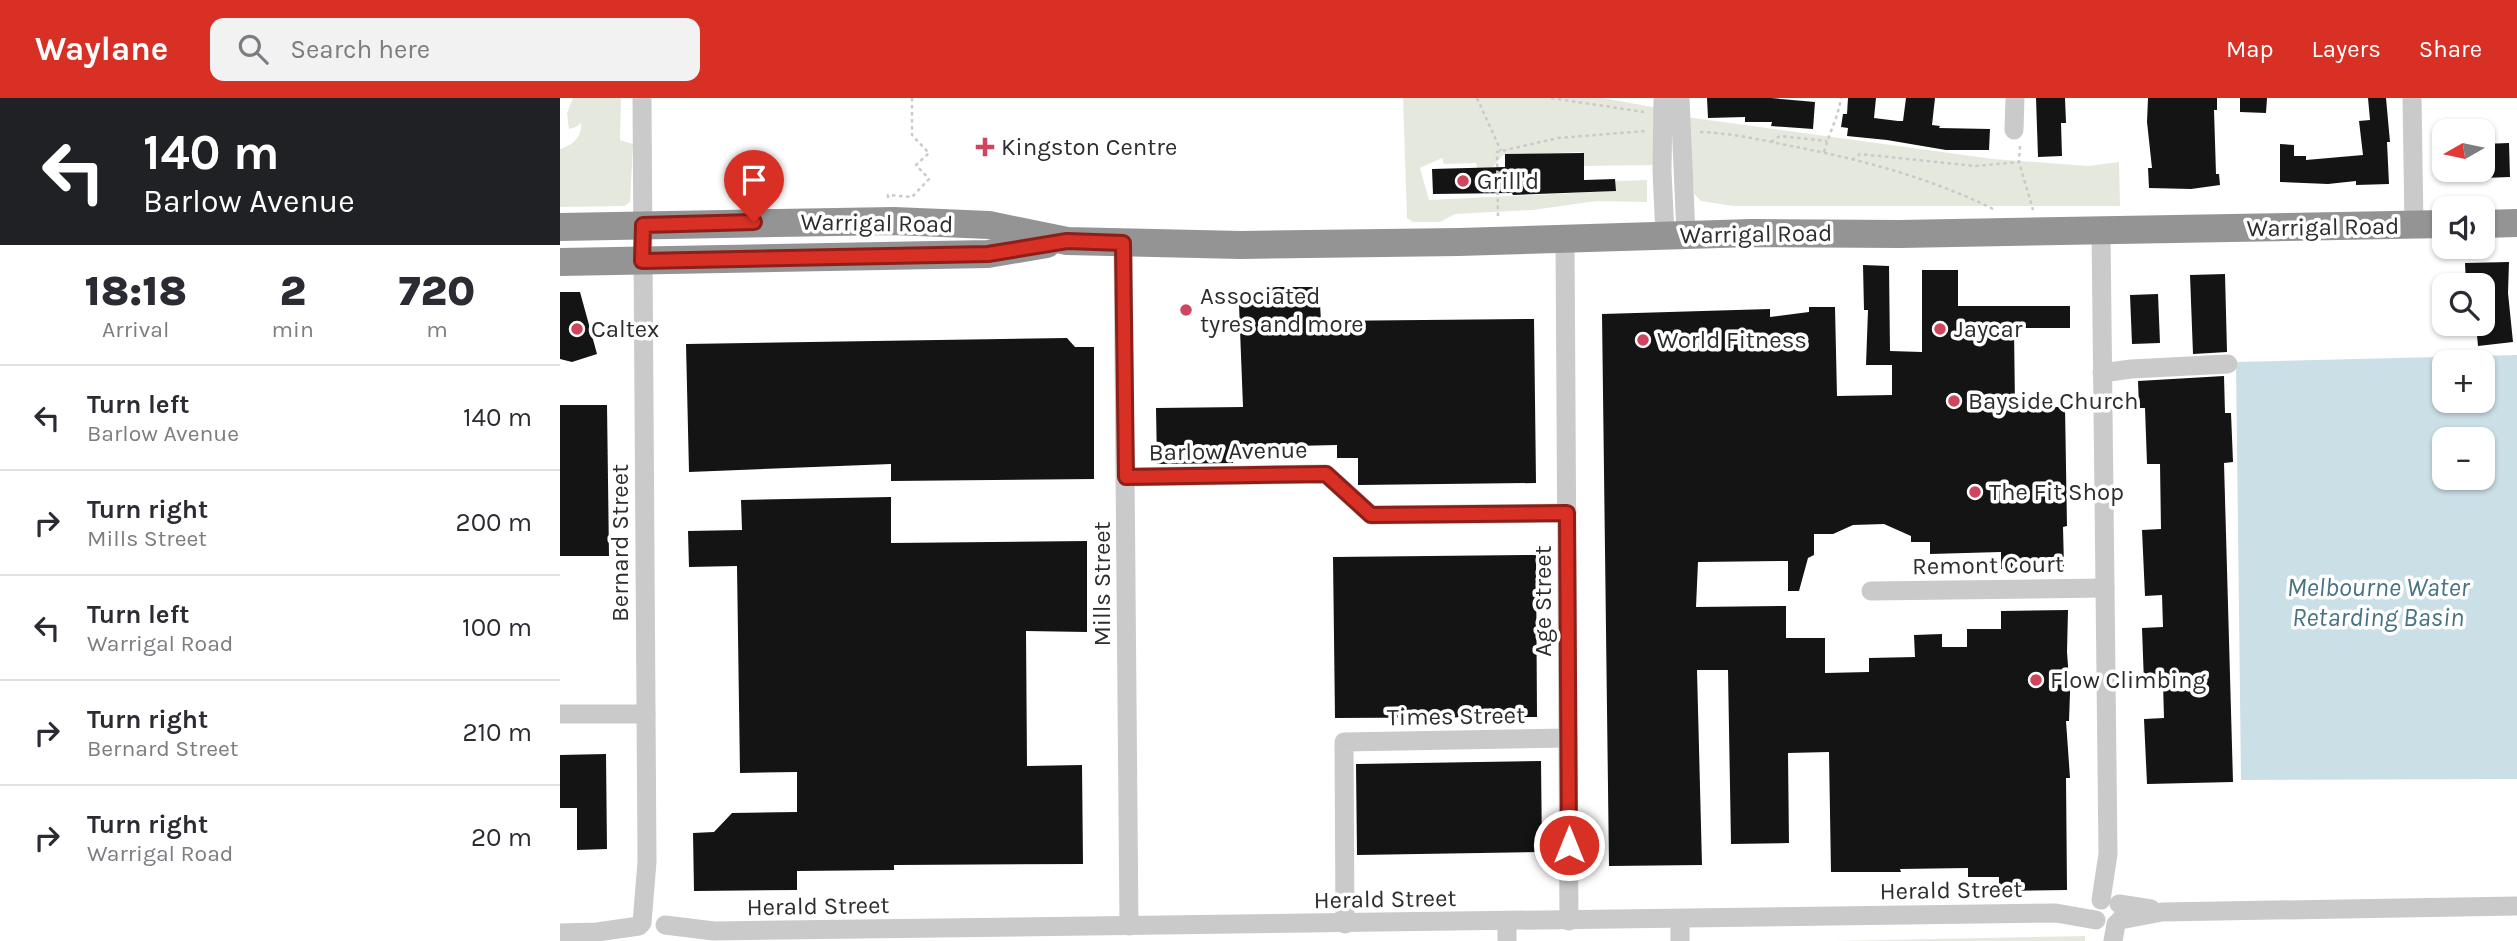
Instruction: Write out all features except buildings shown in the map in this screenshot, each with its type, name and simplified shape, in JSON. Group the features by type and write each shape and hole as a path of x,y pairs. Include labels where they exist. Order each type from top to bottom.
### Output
{"highway":[{"name":"Warrigal Road","path":"560,227 894,221 989,225 1067,241 1282,245 1676,235 2101,232 2432,225"},
{"path":"2495,224 2517,223"},
{"name":"Warrigal Road","path":"560,262 988,254 1067,241"}],"street":[{"name":"Bernard Street","path":"642,98 647,862 652,932"},
{"path":"1663,98 1671,131 1676,235"},
{"path":"1671,131 1680,98"},
{"path":"2014,130 2015,98"},
{"path":"2412,98 2414,225"},
{"path":"2101,232 2108,918"},
{"name":"Age Street","path":"1565,238 1569,921"},
{"name":"Mills Street","path":"1123,243 1129,926"},
{"path":"2102,373 2228,364"},
{"name":"Barlow Avenue","path":"1126,477 1326,474 1371,515 1567,513"},
{"name":"Remont Court","path":"1871,591 2105,588"},
{"path":"560,714 646,714"},
{"name":"Times Street","path":"1345,923 1344,743 1568,738"},
{"name":"Herald Street","path":"652,932 968,935 1129,926 1224,933 1345,923 1507,931 1569,921 2056,913 2108,918 2162,912 2517,906"},
{"path":"1679,941 1680,919"},
{"path":"560,933 652,932"}],"path":[{"path":"887,205 888,195 912,197 929,179 916,165 929,152 912,135 912,98"},
{"path":"1477,98 1501,151"},
{"path":"1551,98 1649,113"},
{"path":"1824,152 1838,119 1841,98"},
{"path":"2014,130 2020,138 2019,162 2033,209"},
{"path":"1498,216 1497,152 1558,138 1671,131 1729,132 1824,152 1923,181 1972,198 1993,209"},
{"path":"1771,142 1780,136 1827,141"},
{"path":"1852,160 1860,154 1975,166 2010,165 2019,162"},
{"path":"1497,173 1506,172"}],"shaded area":[{"path":"573,98 621,98 620,140 633,144 630,202 624,206 560,207 560,149 576,140 581,128 581,123 569,129 567,113"},
{"path":"1403,98 1603,98 1658,108 1657,165 1583,166 1582,152 1503,155 1492,168 1477,168 1476,163 1444,164 1442,158 1420,168 1429,200 1614,191 1614,181 1647,180 1647,202 1596,201 1533,210 1455,214 1440,222 1413,222 1407,218"},
{"path":"1686,117 1993,159 2088,166 2119,162 2120,206 1733,206 1701,201 1694,194"},
{"path":"2085,936 2085,941 1834,941"}],"water":[{"name":"Melbourne Water Retarding Basin","path":"2517,355 2517,779 2241,780 2236,362 2432,357 2432,413 2495,413 2495,356"}],"place":[{"name":"Kingston Centre","path":"985,147"},
{"name":"Grill'd","path":"1463,181"},
{"name":"Associated tyres and more","path":"1186,310"},
{"name":"Caltex","path":"577,329"},
{"name":"Jaycar","path":"1940,329"},
{"name":"World Fitness","path":"1643,340"},
{"name":"Bayside Church","path":"1954,401"},
{"name":"The Fit Shop","path":"1975,492"},
{"name":"Flow Climbing","path":"2036,680"}],"route":[{"path":"754,222 643,225 642,261 988,254 1067,241 1123,243 1126,477 1326,474 1371,515 1567,513 1569,845"}]}
